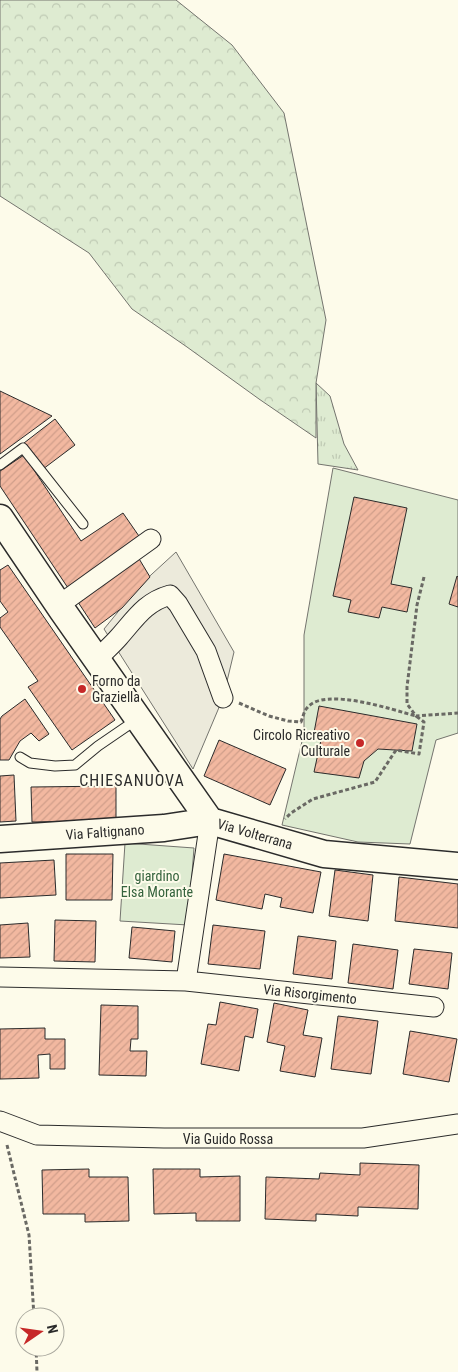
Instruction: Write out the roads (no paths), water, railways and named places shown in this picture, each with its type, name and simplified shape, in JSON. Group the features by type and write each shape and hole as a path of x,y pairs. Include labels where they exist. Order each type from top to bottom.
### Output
{"main road":[{"name":"Via Volterrana","path":"0,518 210,821 324,854 458,866"},
{"name":"Via Faltignano","path":"0,839 164,828 210,821"}],"street":[{"path":"59,605 151,539"},
{"path":"96,659 119,637 138,614 157,598 170,595 178,604 206,651 224,698"},
{"path":"186,981 210,821"},
{"name":"Via Risorgimento","path":"0,977 186,981 434,1007"},
{"name":"Via Guido Rossa","path":"0,1121 37,1135 164,1138 363,1138 458,1124"}],"lane":[{"path":"0,465 23,448 83,524"},
{"path":"20,757 30,763 55,766 75,765 138,718"}],"place":[{"name":"Forno da Graziella","path":"82,689"},
{"name":"Circolo Ricreativo Culturale","path":"360,743"}],"district":[{"name":"CHIESANUOVA","path":"132,780"}],"park label":[{"name":"giardino Elsa Morante","path":"157,884"}]}
